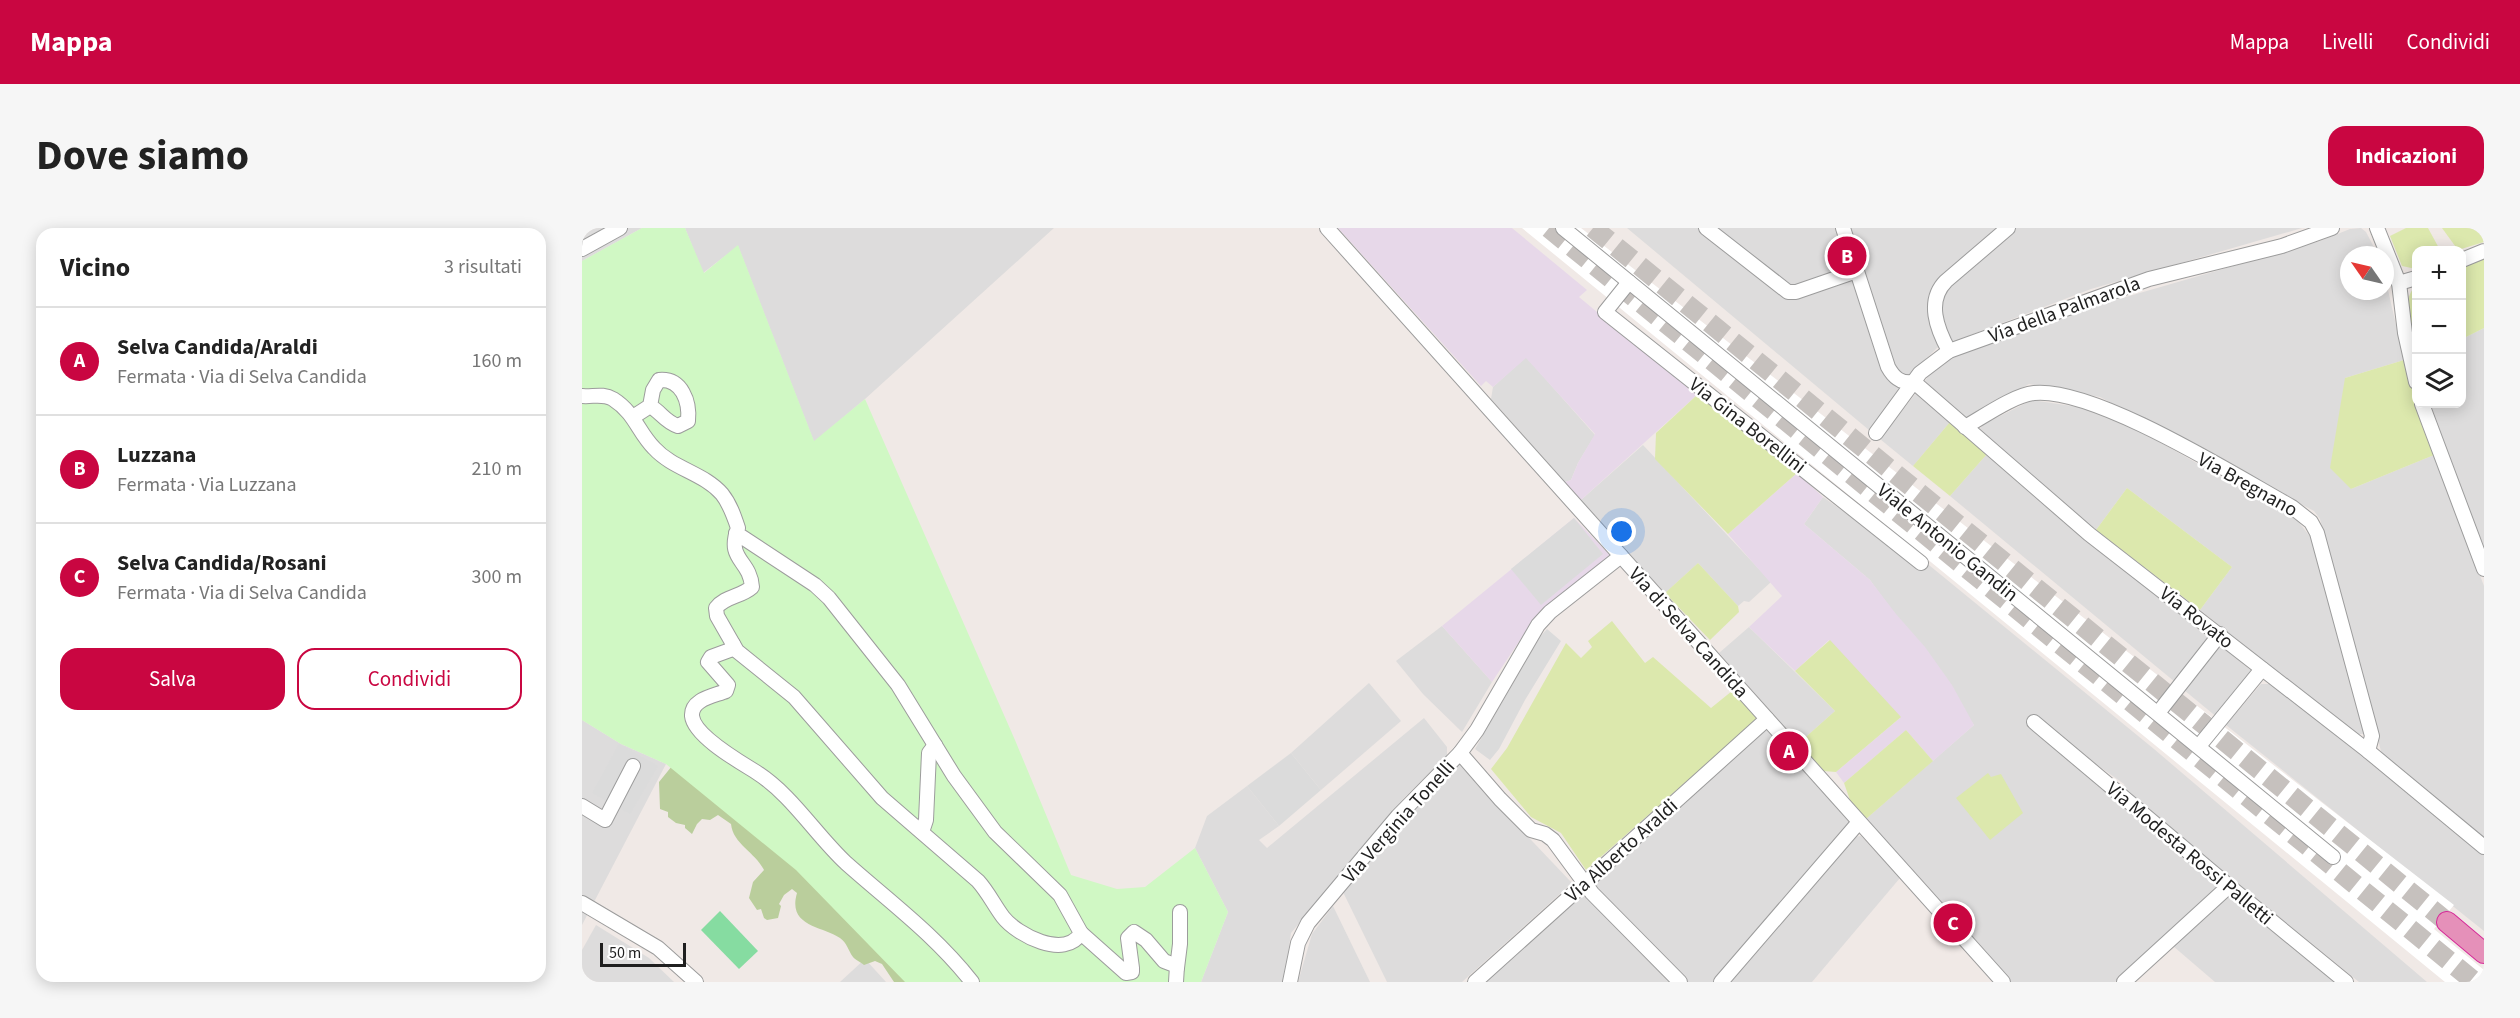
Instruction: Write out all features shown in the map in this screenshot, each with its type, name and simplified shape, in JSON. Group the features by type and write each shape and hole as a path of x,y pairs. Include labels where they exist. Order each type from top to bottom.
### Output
{"highway":[{"path":"2447,922 2484,953"}],"street":[{"path":"582,249 620,228"},
{"name":"Via di Selva Candida","path":"1327,228 2003,982"},
{"name":"Viale Antonio Gandin","path":"1563,228 2333,857"},
{"path":"1706,228 1788,292 1796,292 1857,271"},
{"name":"Via Rovato","path":"1843,228 1889,370 1901,381 1914,382 2089,534 2368,751 2484,847"},
{"path":"1949,351 1935,315 1935,301 1939,291 1950,278 2008,228"},
{"name":"Via della Palmarola","path":"1876,433 1930,364 1949,351 2149,279 2282,246 2332,228"},
{"path":"2377,228 2399,283 2405,333 2412,364"},
{"path":"2466,258 2484,251"},
{"path":"2399,283 2412,279"},
{"name":"Via Gina Borellini","path":"1629,282 1605,312 1921,562"},
{"name":"Via Bregnano","path":"1965,427 2029,394 2047,393 2087,402 2146,428 2292,507 2307,518 2316,533 2372,736 2368,751"},
{"path":"582,396 606,395 622,405 662,456 700,477 722,493 738,528 734,549 750,574 752,587 746,592 724,600 716,608 717,616 737,651 794,697 882,798 978,881 990,894 1003,917 1021,931 1052,946 1065,945 1077,939 1081,933"},
{"path":"633,417 653,404"},
{"path":"2424,408 2484,569"},
{"path":"736,533 815,585 829,598 898,685 954,776 995,831 1060,896 1081,933 1126,973 1132,972 1128,938 1134,932 1146,940 1164,961 1171,963 1176,975"},
{"path":"1460,753 1477,730 1530,637 1545,617 1621,556"},
{"path":"2158,713 2220,634"},
{"path":"733,644 730,650 711,657 708,662 728,685 726,691 703,699 696,704 692,713 694,723 716,745 757,773 779,792 846,862 936,940 972,982"},
{"path":"2199,747 2262,669"},
{"name":"Via Alberto Araldi","path":"1475,982 1767,719"},
{"name":"Via Modesta Rossi Palletti","path":"2034,722 2346,982"},
{"path":"922,832 926,820 929,753 935,745"},
{"name":"Via Verginia Tonelli","path":"1290,982 1298,943 1308,923 1398,816 1460,753 1531,830 1545,834 1553,840 1584,883 1680,982"},
{"path":"582,806 605,820 633,766"},
{"path":"1721,982 1859,822"},
{"path":"2124,982 2229,886"},
{"path":"583,907 658,948 696,982"},
{"path":"1176,975 1180,944 1180,912"}],"shaded area":[{"path":"582,228 642,228 582,261"},
{"path":"685,228 1054,228 865,399 814,442 738,246 703,273"},
{"path":"1338,228 1512,228 1587,290 1579,297 1697,395 1581,500 1565,482 1571,480 1595,434 1526,358 1493,387 1486,381 1481,386"},
{"path":"1627,228 2302,228 2091,289 1937,348 1912,373 1869,430"},
{"path":"2361,228 2366,232 2373,246 2340,246 2340,300 2390,300 2404,360 2345,378 2351,489 2434,455 2484,586 2484,841 2382,755 2320,519 2314,511 2100,397 2029,384 1966,420 1925,381 1932,370 1954,354 2067,314 2320,241 2350,229"},
{"path":"2484,328 2484,551 2439,433 2432,408 2466,408 2466,337"},
{"path":"1526,357 1595,435 1578,463 1571,480 1565,482 1491,399 1493,387"},
{"path":"1916,393 1950,422 1913,466 1880,439"},
{"path":"2032,400 2105,411 2297,520 2312,539 2366,728 2364,734 2356,734 2200,610 2232,567 2127,488 2096,530 1978,431 1984,424"},
{"path":"1643,445 1771,582 1749,602 1744,601 1738,606 1698,563 1665,593 1581,500"},
{"path":"1987,454 2057,515 2209,638 2175,682 1950,496"},
{"path":"1797,473 1823,497 1804,524 1870,580 1925,647 1952,685 1974,725 1933,761 1906,730 1844,783 1836,772 1900,718 1829,640 1795,671 1749,627 1782,596 1728,534"},
{"path":"1823,497 1888,543 1924,561 2154,749 2427,982 2359,982 2127,794 2124,784 2083,755 2036,716 2028,726 2220,887 2115,982 2010,982 1866,819 1974,725 1870,580 1804,524"},
{"path":"1574,518 1611,556 1536,616 1492,682 1442,626"},
{"path":"1574,518 1603,554 1541,605 1511,569"},
{"path":"1442,626 1492,682 1462,732 1423,694 1396,661"},
{"path":"1749,627 1835,711 1799,743 1719,653"},
{"path":"1547,629 1561,641 1525,700 1499,749 1490,760 1475,749 1540,637"},
{"path":"2220,645 2254,673 2218,718 2184,690"},
{"path":"1369,683 1401,721 1321,790 1291,753"},
{"path":"2261,684 2273,684 2484,855 2484,931 2226,725"},
{"path":"1424,718 1447,747 1447,756 1404,798 1291,933 1284,982 1201,982 1228,912 1195,848 1207,816 1247,786 1279,826 1259,840 1267,848"},
{"path":"582,720 621,744 666,764 582,925"},
{"path":"1766,729 1853,824 1713,982 1687,982 1593,884"},
{"path":"619,744 658,766 630,814 592,793"},
{"path":"1291,753 1321,790 1279,826 1247,786"},
{"path":"1459,764 1572,883 1462,982 1387,982 1343,892 1399,826"},
{"path":"1861,836 1900,878 1812,982 1731,982 1853,837"},
{"path":"1580,894 1587,896 1669,982 1483,982"},
{"path":"2228,894 2336,982 2215,982 2173,946"},
{"path":"1333,906 1370,982 1298,982 1312,934"},
{"path":"596,925 649,958 674,982 582,982 582,950"},
{"path":"865,959 886,982 840,982"}],"green space":[{"path":"642,228 685,228 704,273 738,245 814,441 865,399 1015,740 1071,875 1117,889 1145,887 1195,848 1228,912 1201,982 905,982 796,870 666,764 621,744 582,720 582,261"},
{"path":"2406,228 2428,228 2438,246 2412,246 2412,268 2402,266 2390,236"},
{"path":"2442,228 2484,228 2484,242 2466,248 2455,246"},
{"path":"2484,259 2484,328 2466,337 2466,300 2466,266"},
{"path":"2412,291 2412,332 2408,307"},
{"path":"2404,360 2412,385 2412,408 2419,408 2434,455 2351,489 2330,468 2345,378"},
{"path":"1697,395 1797,473 1728,534 1655,459 1656,433"},
{"path":"1950,422 1987,454 1950,496 1913,466"},
{"path":"2127,488 2232,567 2200,610 2096,530"},
{"path":"1698,563 1738,606 1739,612 1710,640 1665,593"},
{"path":"1612,621 1645,663 1653,657 1711,708 1732,691 1757,719 1586,870 1561,833 1531,817 1491,769 1507,748 1566,643 1581,658 1592,647 1588,641"},
{"path":"1830,640 1901,717 1836,772 1823,771 1799,743 1835,711 1795,671"},
{"path":"1906,730 1933,761 1866,819 1852,806 1844,783"},
{"path":"676,761 941,982 894,982 882,964 875,961 864,965 854,958 840,938 802,919 797,913 795,904 797,893 792,889 784,895 779,904 781,906 778,918 767,920 764,918 761,909 757,910 749,898 753,882 764,870 740,843 731,824 718,815 710,820 702,819 692,834 685,828 685,825 676,823 668,817 668,812 660,809 659,782"},
{"path":"1988,773 1991,777 2001,774 2023,813 1990,840 1956,798"},
{"path":"720,911 758,951 739,969 701,930"}],"pier":[{"path":"1522,228 1581,228 2454,905 2434,929 2484,970 2484,982 2445,982"}],"tunnel":[{"path":"1549,228 2475,982"},
{"path":"1593,228 2447,922"}],"place":[{"name":"Luzzana","path":"1847,256"},
{"name":"Selva Candida/Araldi","path":"1789,751"},
{"name":"Selva Candida/Rosani","path":"1953,923"}]}
